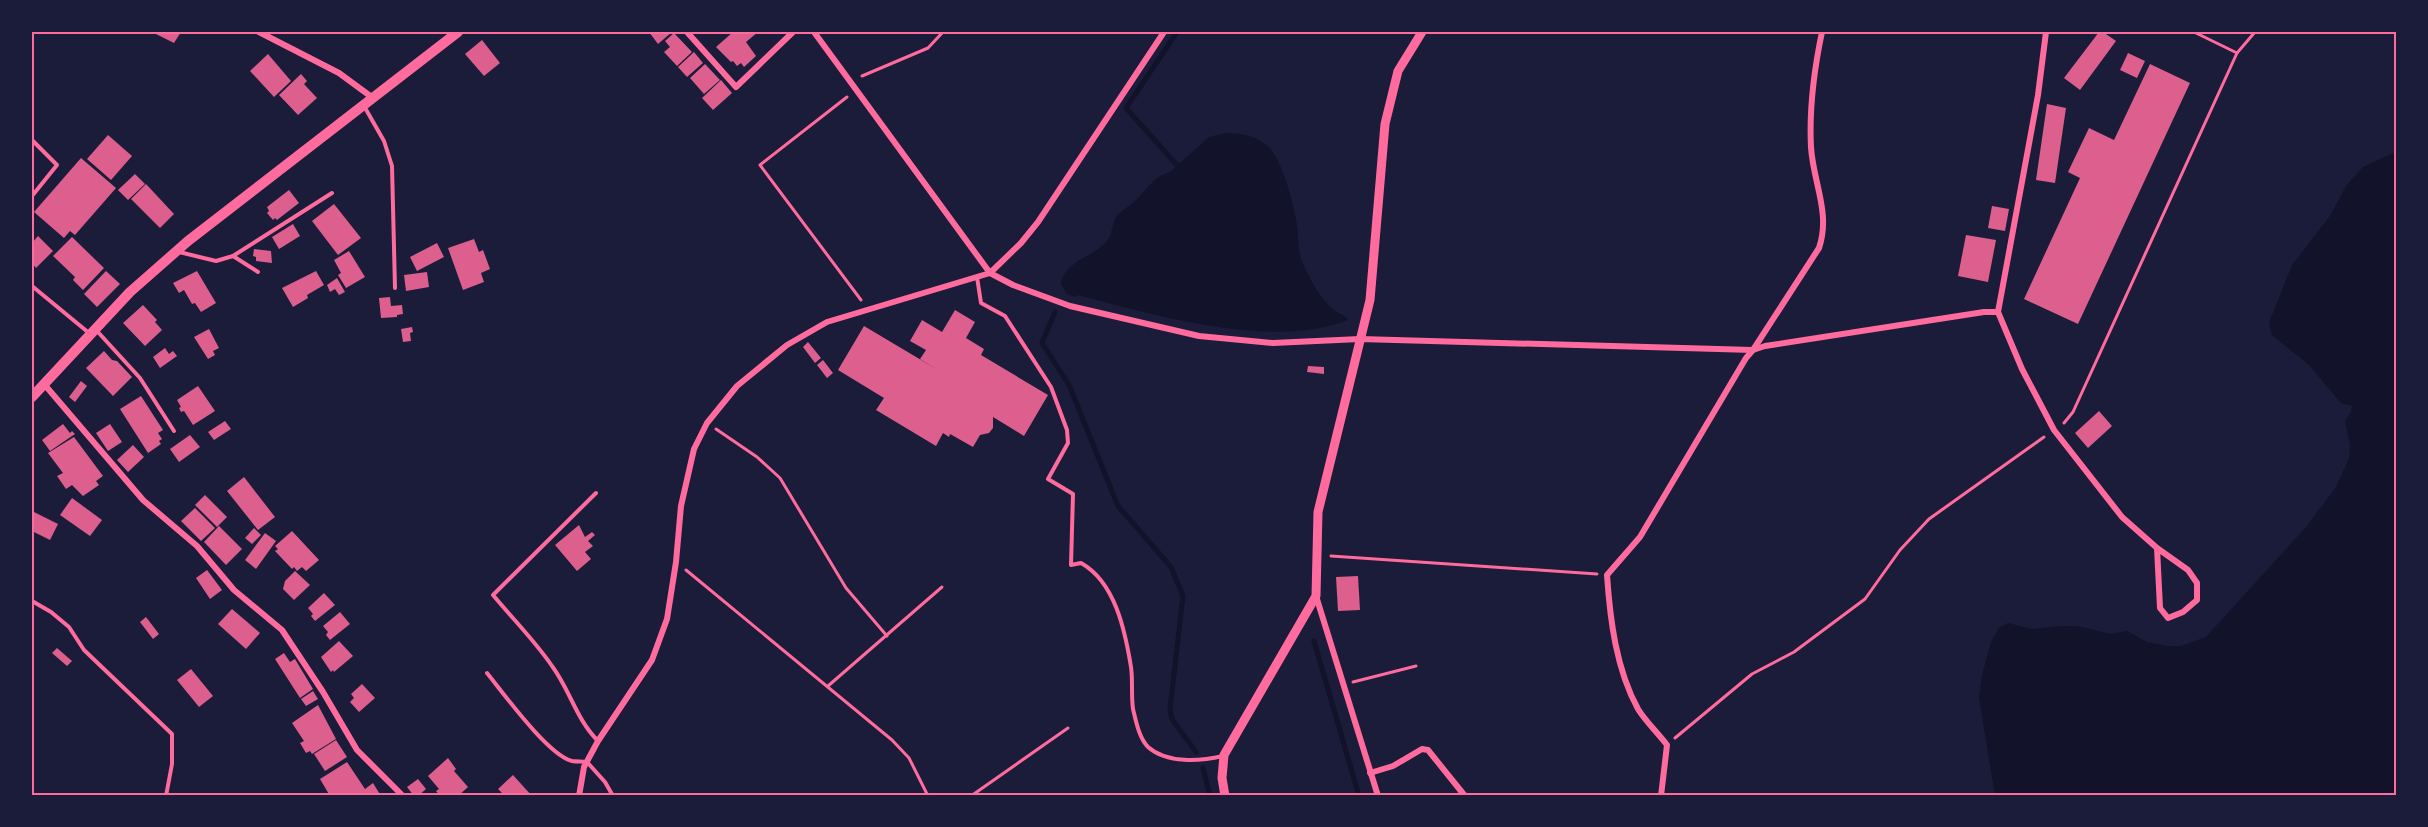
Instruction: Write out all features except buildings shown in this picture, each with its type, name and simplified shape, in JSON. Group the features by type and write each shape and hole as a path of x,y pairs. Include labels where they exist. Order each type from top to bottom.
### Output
{"main road":[{"path":"32,397 130,292 176,251 458,32"}],"street":[{"path":"259,32 339,73 368,102"},
{"path":"687,32 736,87 793,32"},
{"path":"813,32 990,273 1013,285 1070,306 1199,336 1273,343 1360,339 1753,350 1765,346 1984,312 1998,312"},
{"path":"579,795 587,762 597,741 652,660 667,619 676,561 681,506 694,449 707,423 737,387 787,345 827,322 990,273 1021,243 1038,222 1164,32"},
{"path":"1378,795 1316,596 1318,512 1370,300 1385,124 1398,71 1422,32"},
{"path":"1660,795 1667,745 1639,710 1626,681 1609,608 1607,575 1640,537 1746,358 1819,248 1823,237 1824,220 1811,151 1810,101 1822,32"},
{"path":"2046,32 1998,312 2022,369 2054,430 2122,517 2157,548 2188,570 2197,583 2197,600 2183,612 2168,618 2160,608 2157,548"},
{"path":"44,383 143,500 197,546 234,590 282,630 323,692 357,750 403,795"},
{"path":"1225,795 1222,778 1224,755 1316,596"},
{"path":"1370,773 1393,766 1422,749 1428,750 1465,795"}],"lane":[{"path":"368,102 392,166 395,288"},
{"path":"32,140 57,165 32,196"},
{"path":"176,251 216,261 233,256 332,193"},
{"path":"233,256 258,273"},
{"path":"977,277 981,303 1005,316 1052,387 1067,430 1068,443 1048,479 1073,494 1071,565 1081,562 1092,569 1107,587 1119,618 1131,667 1133,707 1138,729 1148,747 1167,757 1205,760 1224,755"},
{"path":"32,286 92,331 140,378 174,430"},
{"path":"596,493 493,595 552,665 566,688 585,729 597,741"},
{"path":"32,602 51,612 69,627 84,650 172,734 172,764 166,795"},
{"path":"488,673 530,725 561,755 572,761 587,762 613,795"}],"path":[{"path":"849,81 928,48 943,32"},
{"path":"2194,32 2237,53"},
{"path":"1667,745 1752,674 1794,652 1865,599 1900,550 1929,519 2064,423 2073,412 2237,53 2255,32"},
{"path":"855,90 760,165 868,308"},
{"path":"707,423 757,457 780,478 846,588 886,636"},
{"path":"1317,555 1607,575"},
{"path":"676,561 892,740 909,758 928,795"},
{"path":"828,686 942,587"},
{"path":"1343,685 1416,666"},
{"path":"971,795 1068,728"}],"shaded area":[{"path":"1226,133 1254,138 1269,147 1274,154 1292,200 1299,252 1303,264 1321,297 1348,320 1318,328 1285,332 1250,331 1177,320 1067,294 1061,284 1063,276 1073,265 1107,241 1119,214 1155,180 1170,172 1209,137"},
{"path":"2396,152 2396,795 1995,795 1979,698 1982,675 1991,642 1999,628 2008,623 2032,629 2078,626 2110,634 2127,631 2147,642 2166,646 2181,646 2206,637 2306,527 2336,487 2349,458 2350,445 2345,421 2352,406 2341,403 2309,365 2272,335 2269,323 2292,265 2330,216 2346,186 2363,167"}],"waterway":[{"path":"1177,32 1126,108 1177,165"},
{"path":"1055,312 1042,343 1069,385 1118,506 1171,567 1183,596 1170,709 1172,719 1196,752"},
{"path":"1314,641 1359,796"},
{"path":"1203,768 1210,796"}]}
